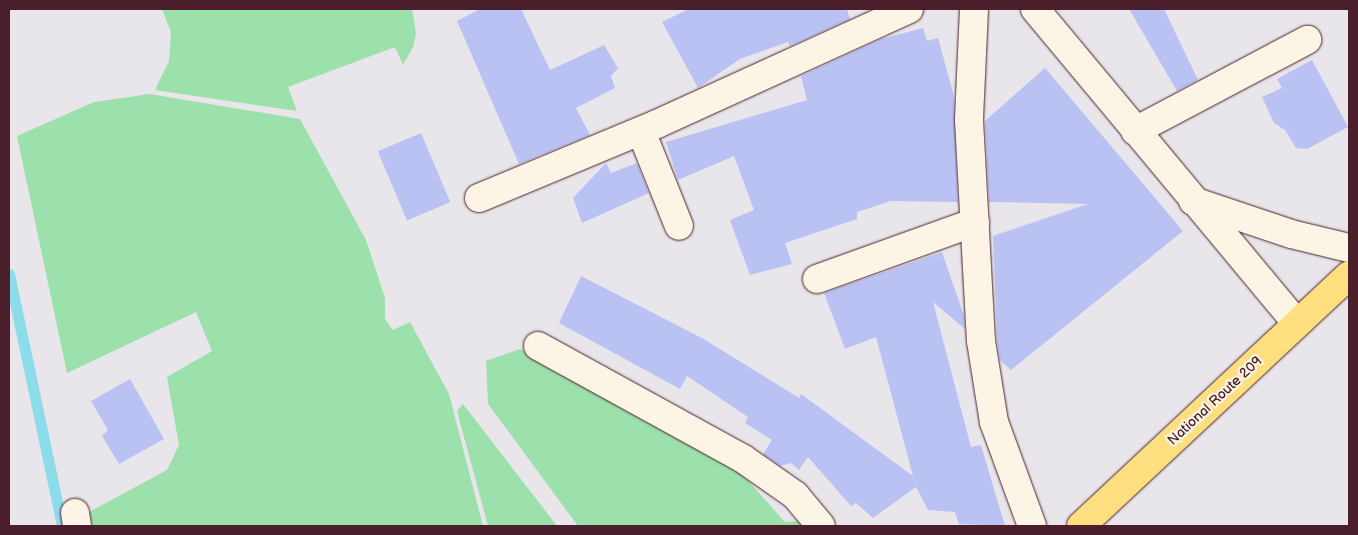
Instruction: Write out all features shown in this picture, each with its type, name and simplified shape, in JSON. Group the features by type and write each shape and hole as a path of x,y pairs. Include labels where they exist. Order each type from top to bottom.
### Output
{"highway":[{"name":"National Route 209","path":"1081,526 1349,275"}],"street":[{"path":"478,198 641,131 909,9"},
{"path":"974,9 969,120 981,341 994,422 1032,526"},
{"path":"1035,9 1134,131 1297,323"},
{"path":"1134,131 1307,40"},
{"path":"641,131 679,226"},
{"path":"1193,201 1291,234 1349,248"},
{"path":"817,279 975,222"},
{"path":"538,346 742,458 795,495 821,526"}],"green space":[{"path":"162,9 412,9 416,33 413,47 403,65 395,47 288,87 297,111 155,90 169,61 171,32"},
{"path":"150,94 300,119 366,240 385,298 385,319 393,330 410,322 449,394 483,526 92,526 89,512 167,470 179,445 167,377 212,351 196,312 67,373 17,136 94,102"},
{"path":"520,349 743,475 785,522 799,521 803,526 578,526 488,404 486,361"},
{"path":"463,404 557,526 488,526 457,411"}],"building":[{"path":"480,9 521,9 550,70 604,45 618,68 611,76 615,88 576,108 590,135 519,164 457,21"},
{"path":"689,9 847,9 850,19 790,46 788,42 740,59 698,88 662,22"},
{"path":"1129,9 1164,9 1198,80 1177,91"},
{"path":"923,28 927,41 938,38 954,96 958,202 891,201 857,212 857,219 785,243 792,264 750,275 730,220 754,210 734,156 678,180 666,142 807,100 801,76 881,39"},
{"path":"1312,60 1348,127 1307,149 1296,148 1285,130 1274,123 1262,97 1282,88 1277,79"},
{"path":"1045,68 1183,231 1011,370 1000,360 997,339 993,236 1088,204 989,202 985,121"},
{"path":"421,133 450,202 407,220 378,151"},
{"path":"606,163 611,173 637,163 649,193 582,223 573,198"},
{"path":"942,252 964,316 965,329 933,302 971,447 981,445 1005,526 959,524 955,512 928,510 916,487 873,518 856,503 851,506 808,457 799,470 791,463 780,466 763,454 772,440 745,423 748,417 687,376 680,389 559,323 581,276 702,338 799,398 801,394 913,476 876,337 845,349 824,293"},
{"path":"130,379 164,439 119,464 102,436 108,430 91,401"}],"waterway":[{"path":"9,274 62,526"}]}
